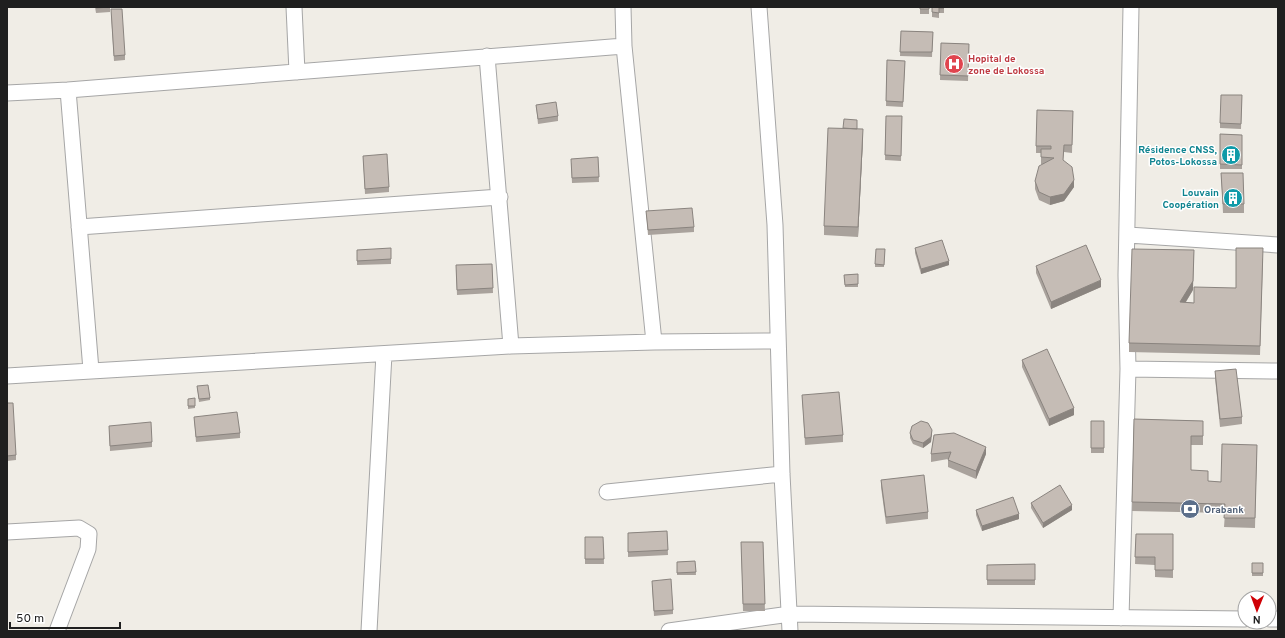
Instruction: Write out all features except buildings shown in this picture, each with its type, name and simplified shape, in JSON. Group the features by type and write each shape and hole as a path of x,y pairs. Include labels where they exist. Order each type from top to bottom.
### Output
{"street":[{"path":"294,7 297,72"},
{"path":"623,7 624,46 654,342"},
{"path":"759,7 775,225 777,341 790,631"},
{"path":"1121,618 1128,369 1126,275 1128,235 1131,7"},
{"path":"7,93 68,90 624,46"},
{"path":"487,56 500,197 511,346"},
{"path":"68,90 91,370"},
{"path":"79,227 500,197"},
{"path":"1128,235 1278,246"},
{"path":"7,376 511,346 654,342 777,341"},
{"path":"369,631 384,354"},
{"path":"1128,369 1278,371"},
{"path":"607,492 782,474"},
{"path":"7,532 79,528 89,534 88,549 56,631"},
{"path":"669,631 790,614 1237,619"}],"place":[{"name":"Hopital de zone de Lokossa","path":"954,64"},
{"name":"Résidence CNSS, Potos-Lokossa","path":"1231,155"},
{"name":"Louvain Coopération","path":"1233,198"},
{"name":"Orabank","path":"1190,509"}]}
